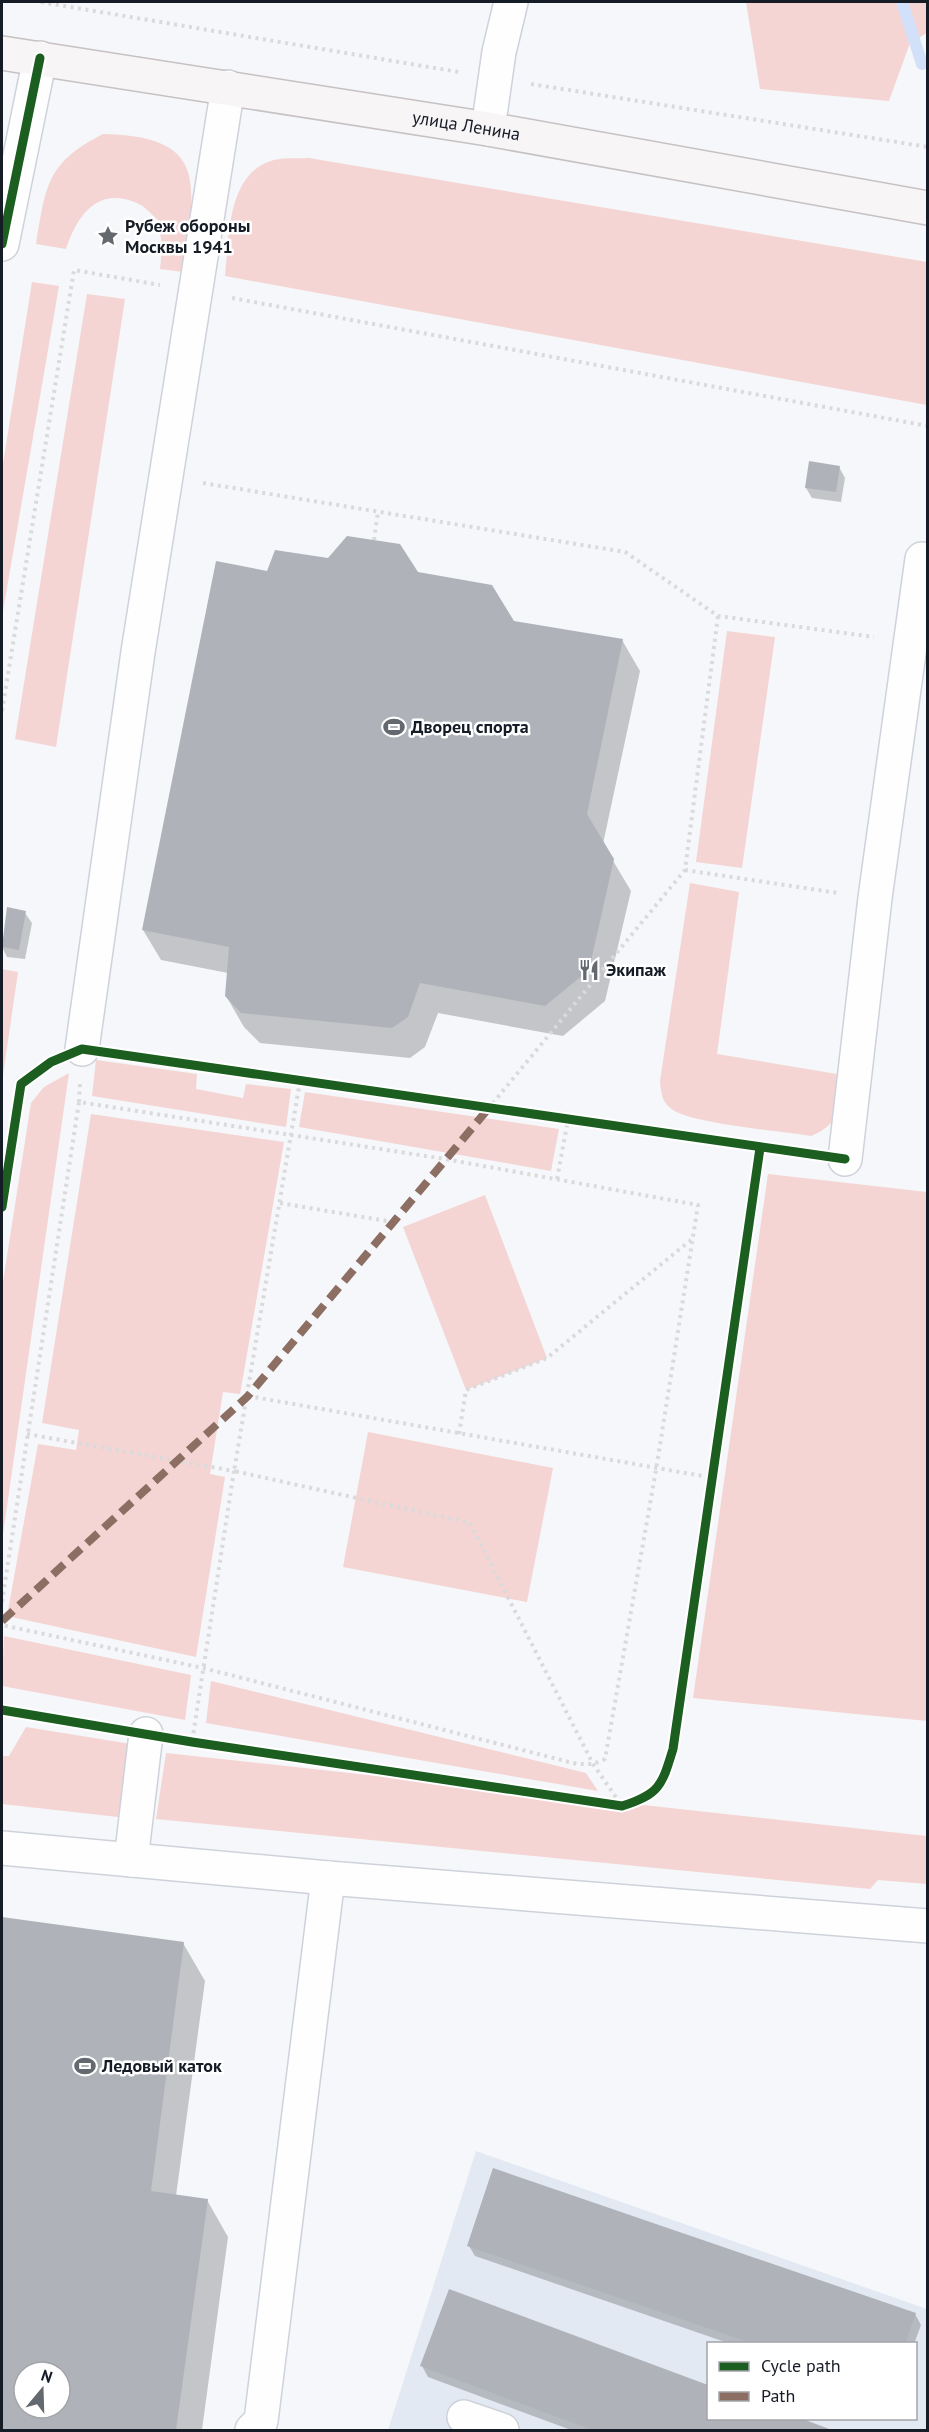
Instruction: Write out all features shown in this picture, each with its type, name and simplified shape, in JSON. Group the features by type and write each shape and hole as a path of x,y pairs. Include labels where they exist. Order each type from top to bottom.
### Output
{"main road":[{"name":"улица Ленина","path":"2,53 488,129 927,208"}],"street":[{"path":"488,129 499,52 511,2"},
{"path":"2,244 40,58"},
{"path":"82,1049 138,652 228,87"},
{"path":"845,1159 875,898 910,642 922,559 927,560"},
{"path":"131,1860 146,1734"},
{"path":"2,1848 328,1878 927,1926"},
{"path":"252,2430 261,2421 328,1878"},
{"path":"464,2417 502,2430"}],"path":[{"path":"2,711 74,270 927,426"},
{"path":"167,477 625,552 718,616 910,642"},
{"path":"374,540 378,512"},
{"path":"488,1108 685,870 718,616"},
{"path":"685,870 875,898"},
{"path":"288,1079 311,1083"},
{"path":"192,1742 234,1471 300,1081"},
{"path":"2,1602 79,1102 292,1133 698,1205 656,1470 605,1759 593,1764 577,1764 203,1668 2,1625"},
{"path":"476,1107 499,1110"},
{"path":"556,1118 579,1122"},
{"path":"557,1179 568,1120"},
{"path":"280,1203 392,1222"},
{"path":"459,1434 466,1390 548,1358 693,1238"},
{"path":"248,1396 656,1470 714,1478"},
{"path":"27,1434 234,1471 470,1523 593,1764 622,1806"},
{"path":"712,1490 715,1466"},
{"path":"146,1734 203,1743"},
{"path":"610,1804 622,1806 632,1802"}],"shaded area":[{"path":"746,2 927,2 927,33 910,43 889,101 760,89"},
{"path":"103,134 138,137 163,144 179,156 188,172 191,192 183,272 160,269 162,249 159,221 140,204 123,199 111,198 91,207 76,225 66,249 36,244 47,191 59,166 70,155"},
{"path":"309,158 927,262 927,405 225,276 233,210 246,180 257,168 271,161"},
{"path":"32,282 59,286 2,617 2,470"},
{"path":"87,294 125,299 56,747 15,739"},
{"path":"727,631 775,637 742,868 696,862"},
{"path":"690,883 739,892 717,1054 843,1075 837,1112 829,1125 821,1131 811,1136 718,1123 684,1115 673,1110 664,1101 660,1081"},
{"path":"2,969 18,972 2,1082"},
{"path":"96,1060 197,1074 196,1089 243,1098 246,1084 291,1089 286,1127 92,1096"},
{"path":"69,1073 2,1541 2,1288 31,1103 44,1087"},
{"path":"305,1092 559,1129 551,1171 299,1127"},
{"path":"91,1114 284,1142 240,1394 223,1392 210,1474 225,1477 196,1657 7,1616 38,1444 76,1450 79,1430 42,1423"},
{"path":"768,1174 927,1192 927,1721 693,1698"},
{"path":"485,1195 547,1358 466,1390 403,1227"},
{"path":"368,1432 553,1468 527,1602 343,1567"},
{"path":"4,1636 191,1675 185,1720 2,1686"},
{"path":"211,1681 586,1773 598,1791 206,1723"},
{"path":"26,1727 131,1744 118,1817 2,1804 2,1756 9,1756"},
{"path":"166,1753 927,1836 927,1884 878,1880 870,1889 156,1819"},
{"path":"476,2151 927,2309 927,2430 388,2430"}],"building":[{"path":"809,461 840,466 836,492 805,488"},
{"name":"Дворец спорта","path":"347,536 400,544 418,572 492,585 514,621 623,639 587,814 614,859 589,970 545,1006 420,983 408,1017 392,1028 241,1013 225,996 229,947 142,930 216,561 267,571 275,550 328,558"},
{"path":"7,907 26,911 19,950 2,947"},
{"name":"Ледовый каток","path":"2,1917 184,1942 151,2191 208,2199 176,2430 2,2430"},
{"path":"493,2168 916,2313 906,2342 748,2342 467,2246"},
{"path":"449,2289 707,2385 707,2420 805,2420 832,2430 592,2430 420,2366"}],"waterway":[{"path":"902,2 922,64"}],"marked path":[{"path":"2,1621 248,1396 488,1109"}],"cycle path":[{"path":"2,244 40,58"},
{"path":"2,1207 21,1084 51,1062 82,1049 845,1159"},
{"path":"2,1710 192,1742 622,1806 635,1802 652,1792 662,1780 673,1749 760,1148"}],"place":[{"name":"Рубеж обороны Москвы 1941","path":"108,236"},
{"name":"Дворец спорта","path":"394,727"},
{"name":"Экипаж","path":"589,970"},
{"name":"Ледовый каток","path":"85,2066"}]}
